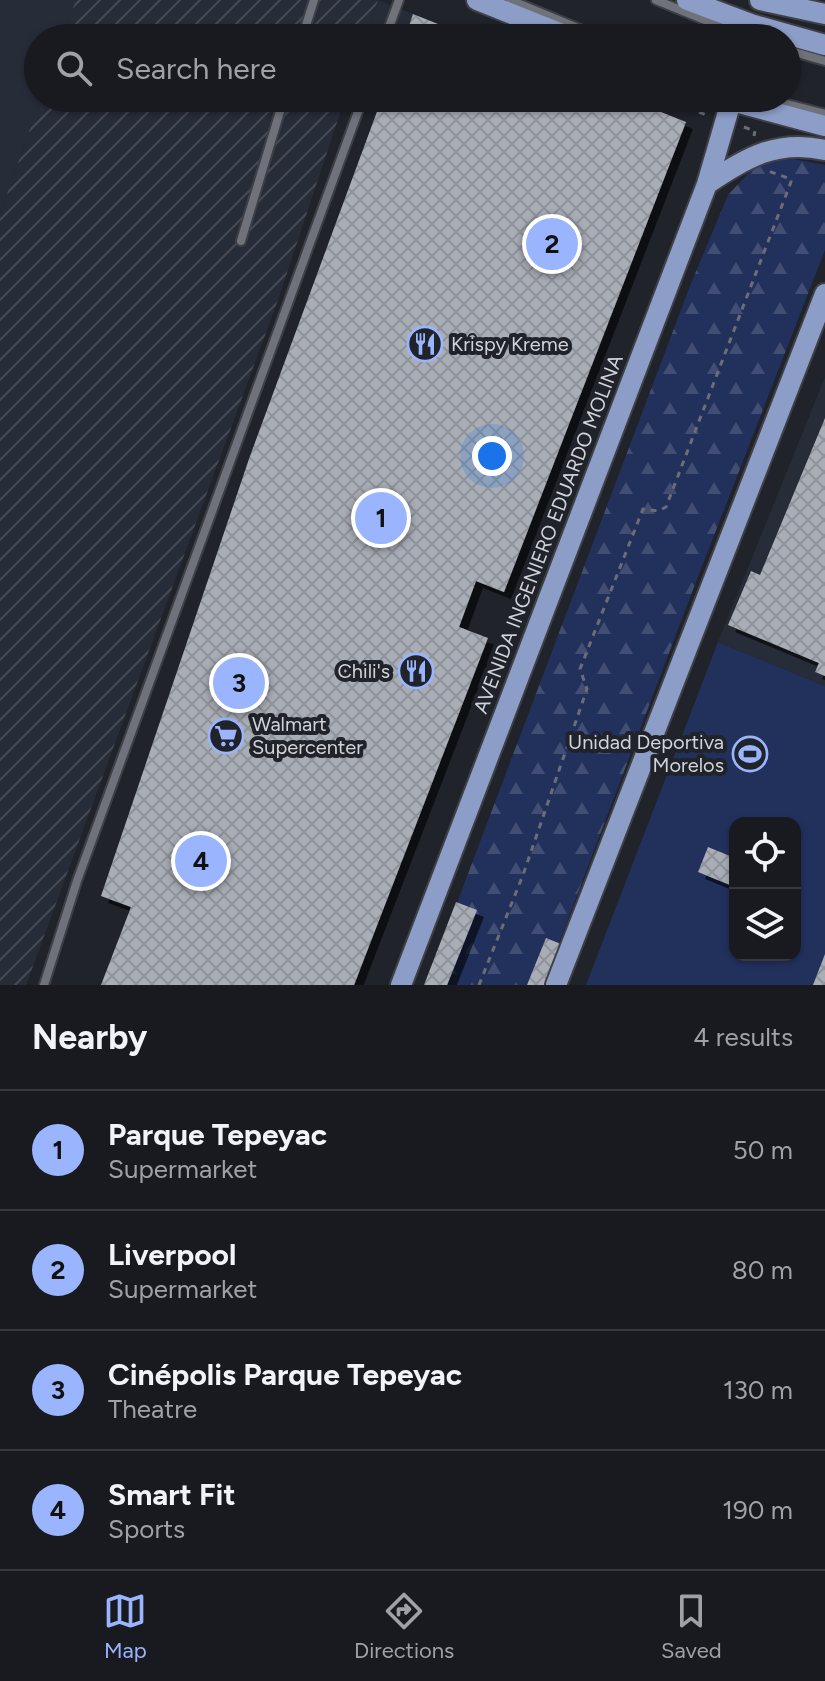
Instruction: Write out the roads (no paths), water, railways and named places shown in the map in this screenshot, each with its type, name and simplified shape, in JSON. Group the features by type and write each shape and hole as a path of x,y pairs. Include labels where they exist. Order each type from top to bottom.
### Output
{"main road":[{"path":"477,0 537,24"},
{"path":"687,0 732,24"},
{"path":"754,24 761,0 825,14"},
{"path":"801,41 825,45"},
{"name":"AVENIDA INGENIERO EDUARDO MOLINA","path":"401,985 707,184 721,112"},
{"path":"768,112 825,126"},
{"path":"707,184 747,159 774,149 792,146 825,150"},
{"path":"560,981 825,294"}],"lane":[{"path":"306,24 314,0"},
{"path":"390,24 399,0"},
{"path":"510,0 568,24"},
{"path":"656,0 723,24"},
{"path":"801,54 825,61"},
{"path":"801,108 825,114"},
{"path":"241,241 280,112"},
{"path":"44,985 77,881 358,112"}],"place":[{"name":"Liverpool","path":"552,244"},
{"name":"Krispy Kreme","path":"425,344"},
{"name":"Parque Tepeyac","path":"381,518"},
{"name":"Chili's","path":"416,671"},
{"name":"Cinépolis Parque Tepeyac","path":"239,683"},
{"name":"Walmart Supercenter","path":"226,736"},
{"name":"Unidad Deportiva Morelos","path":"750,754"},
{"name":"Smart Fit","path":"201,861"}]}
